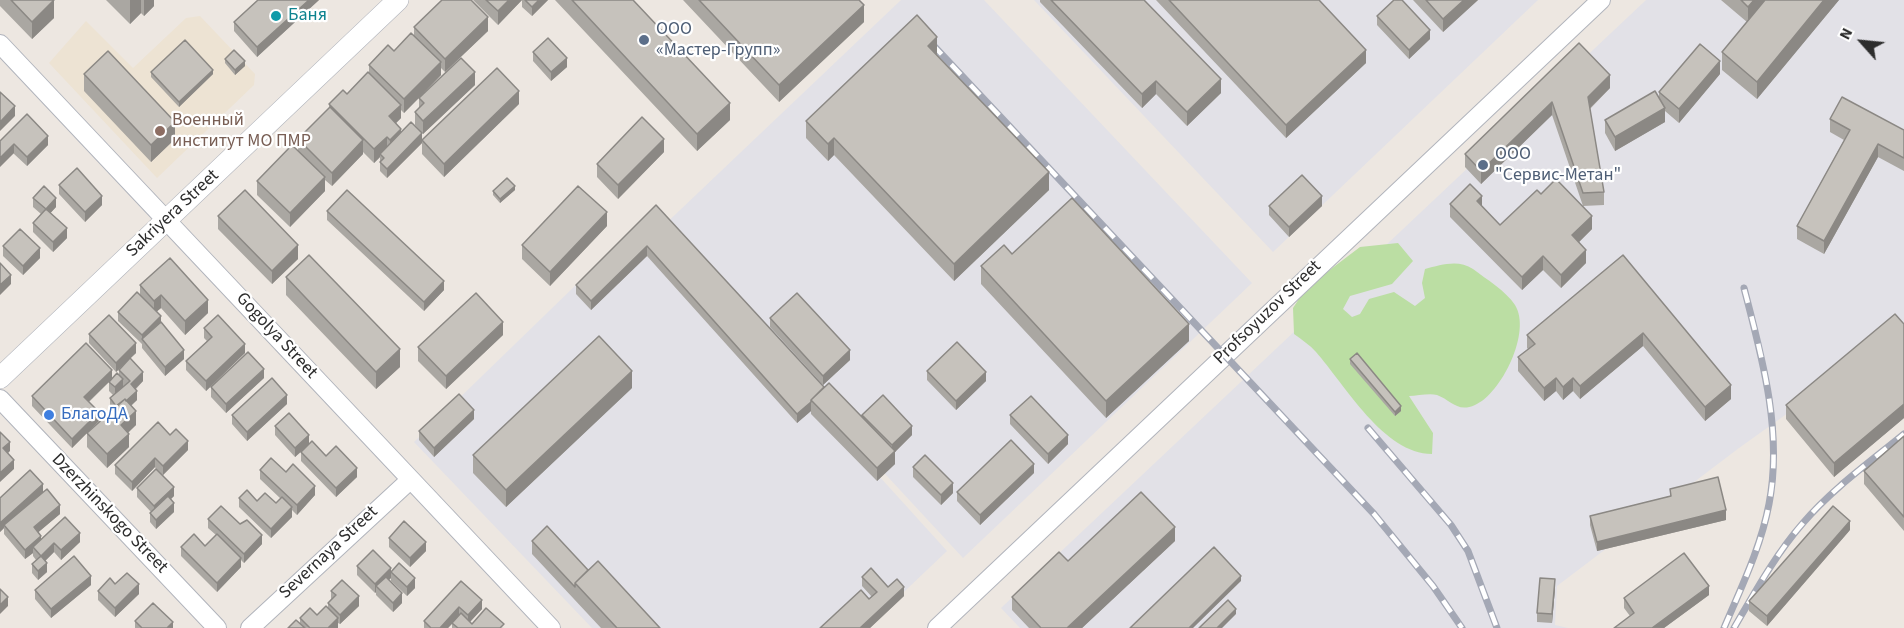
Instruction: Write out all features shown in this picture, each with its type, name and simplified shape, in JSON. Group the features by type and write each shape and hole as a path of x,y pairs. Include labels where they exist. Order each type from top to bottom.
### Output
{"street":[{"name":"Sakriyera Street","path":"0,378 398,0"},
{"name":"Profsoyuzov Street","path":"937,628 1601,0"},
{"name":"Gogolya Street","path":"0,44 551,628"},
{"name":"Dzerzhinskogo Street","path":"0,399 217,628"},
{"name":"Severnaya Street","path":"250,628 410,480"}],"shaded area":[{"path":"901,0 984,0 1252,283 963,558 659,230"},
{"path":"1034,0 1538,0 1273,252"},
{"path":"1646,0 1904,0 1904,330 1739,448 1557,586 1555,625 1568,628 1020,628 1001,608"},
{"name":"Военный институт МО ПМР","path":"200,16 255,74 254,85 157,178 49,63 86,21 133,68 186,18"},
{"path":"645,218 947,551 866,628 592,628 414,442"}],"green space":[{"path":"1398,243 1413,261 1392,284 1350,296 1343,309 1352,317 1360,314 1369,299 1394,292 1415,306 1425,298 1422,283 1425,269 1461,264 1473,269 1501,290 1515,305 1519,317 1520,330 1511,361 1504,376 1485,399 1463,408 1437,395 1409,396 1433,433 1432,454 1414,451 1398,443 1382,430 1353,399 1316,352 1294,334 1293,308 1306,288 1360,247"}],"building":[{"path":"11,0 54,0 32,22"},
{"name":"Баня","path":"258,0 309,0 257,47 234,22"},
{"path":"442,0 471,0 488,17 445,59 414,27"},
{"path":"486,0 509,0 498,11"},
{"path":"525,0 539,0 532,7"},
{"path":"572,0 633,0 730,103 697,134"},
{"path":"699,0 859,0 864,5 779,85"},
{"path":"1051,0 1144,0 1221,79 1187,112 1156,81 1142,94"},
{"path":"1169,0 1319,0 1366,50 1286,125"},
{"path":"1394,0 1402,0 1430,30 1409,50 1377,16"},
{"path":"1426,0 1464,0 1443,19"},
{"path":"1741,0 1754,0 1748,7"},
{"path":"1765,0 1824,0 1757,82 1722,52"},
{"path":"917,15 937,37 928,46 1049,172 954,264 834,138 828,144 806,121"},
{"path":"411,33 441,62 404,99 369,65 388,45 394,51"},
{"path":"548,38 567,58 551,72 533,52"},
{"path":"185,40 213,70 179,102 151,72"},
{"path":"1579,43 1610,75 1588,97 1604,192 1583,193 1552,102 1481,171 1465,154"},
{"path":"1700,44 1720,61 1679,109 1659,92"},
{"path":"234,50 245,61 235,70 225,59"},
{"path":"108,51 175,122 151,145 84,74"},
{"path":"461,58 475,72 423,121 415,112 424,103 419,98"},
{"path":"497,68 519,91 444,164 422,140"},
{"path":"368,72 401,105 389,116 401,129 390,140 387,137 374,149 329,104 343,90 347,94"},
{"path":"1655,91 1665,108 1615,137 1605,120"},
{"path":"0,92 15,106 0,122"},
{"path":"1842,97 1904,130 1904,158 1878,144 1824,241 1797,226 1850,130 1830,119"},
{"path":"330,107 363,140 332,173 298,139"},
{"path":"27,114 48,136 27,157 14,144 0,158 0,141"},
{"path":"642,117 664,139 618,185 597,164"},
{"path":"411,122 422,133 387,169 380,162 384,158 380,154"},
{"path":"292,145 325,177 290,213 257,181"},
{"path":"77,168 102,196 85,212 59,185"},
{"path":"1302,175 1322,196 1289,227 1269,206"},
{"path":"507,178 515,186 500,199 493,191"},
{"path":"1556,179 1592,216 1572,235 1586,250 1561,275 1543,256 1522,277 1450,204 1470,184 1482,196 1477,201 1500,225 1537,190 1541,194"},
{"path":"44,186 56,198 46,209 33,198"},
{"path":"578,186 607,212 550,272 522,245"},
{"path":"245,190 298,245 272,271 218,216"},
{"path":"347,190 444,281 424,302 327,211"},
{"path":"1072,198 1189,324 1106,401 981,266 1004,245 1012,254"},
{"path":"656,205 824,387 797,414 647,246 591,301 576,285"},
{"path":"46,209 67,228 53,242 33,223"},
{"path":"20,229 40,248 23,266 3,246"},
{"path":"309,255 400,349 376,372 286,277"},
{"path":"1623,255 1731,385 1705,407 1643,333 1580,386 1573,378 1563,387 1556,378 1544,388 1518,357 1535,344 1527,335"},
{"path":"170,258 208,300 185,321 161,295 154,301 140,285"},
{"path":"0,263 11,275 0,285"},
{"path":"137,292 161,316 142,335 118,312"},
{"path":"476,293 503,322 446,376 418,347"},
{"path":"797,293 850,350 823,376 770,318"},
{"path":"1895,314 1904,324 1904,404 1834,463 1786,405"},
{"path":"109,315 136,343 116,363 89,334"},
{"path":"218,315 245,344 206,381 186,361 212,337 204,328"},
{"path":"161,322 184,350 165,367 142,339"},
{"path":"599,336 632,371 506,490 473,455"},
{"path":"957,342 986,372 956,401 927,371"},
{"path":"86,343 112,370 84,397 99,412 72,439 32,396"},
{"path":"248,352 264,369 226,404 211,387"},
{"path":"1357,353 1401,406 1395,412 1350,359"},
{"path":"130,358 143,372 131,384 137,391 116,406 110,398 130,381 119,370"},
{"path":"117,373 123,379 115,387 109,382"},
{"path":"272,378 287,395 247,432 232,415"},
{"path":"829,383 895,451 877,468 811,400"},
{"path":"459,394 474,410 434,448 419,431"},
{"path":"883,395 912,426 892,445 862,415"},
{"path":"1031,396 1068,435 1048,454 1010,415"},
{"path":"125,399 136,411 121,425 129,434 107,454 87,433"},
{"path":"289,413 309,435 295,448 275,426"},
{"path":"158,422 170,435 176,429 188,441 163,466 155,458 132,482 115,465"},
{"path":"0,432 10,442 3,448 14,460 0,473"},
{"path":"1904,436 1904,517 1864,471"},
{"path":"1011,440 1034,464 980,515 957,492"},
{"path":"312,441 326,456 336,446 357,468 336,488 301,452"},
{"path":"925,455 953,483 941,495 913,467"},
{"path":"271,458 286,472 293,464 315,486 297,505 260,470"},
{"path":"156,469 174,487 154,506 137,488"},
{"path":"30,470 43,484 0,523 0,498"},
{"path":"1718,477 1726,510 1597,542 1590,516 1671,496 1670,489"},
{"path":"47,489 60,505 34,527 41,536 25,550 4,525"},
{"path":"247,490 257,501 265,493 276,503 282,497 292,507 271,529 239,498"},
{"path":"1141,492 1175,527 1067,628 1041,628 1012,597 1059,552 1068,561"},
{"path":"168,496 174,503 156,520 150,513"},
{"path":"221,506 240,524 247,520 262,535 244,554 208,519"},
{"path":"1833,506 1850,521 1767,616 1749,601"},
{"path":"65,517 80,533 61,550 54,543 41,556 33,547"},
{"path":"404,521 426,542 410,558 389,538"},
{"path":"547,526 588,570 575,583 575,587 532,541"},
{"path":"194,534 205,546 217,534 241,558 217,583 181,547"},
{"path":"1214,547 1241,576 1189,628 1130,628"},
{"path":"373,550 391,568 375,584 357,566"},
{"path":"1684,553 1709,586 1652,628 1614,628 1634,613 1624,598"},
{"path":"41,556 47,563 38,571 32,564"},
{"path":"74,556 91,576 51,609 35,590"},
{"path":"598,561 660,628 617,628 575,583"},
{"path":"399,563 415,578 407,587 391,572"},
{"path":"871,568 888,587 897,579 904,587 860,628 820,628 861,590 869,599 877,592 862,577"},
{"path":"127,573 139,584 115,608 98,591 110,578 115,584"},
{"path":"386,577 402,593 393,603 376,586"},
{"path":"1540,578 1555,579 1552,614 1537,613"},
{"path":"342,580 359,596 340,615 328,603 336,595 331,591"},
{"path":"461,581 482,600 468,615 459,607 440,628 431,628 424,621"},
{"path":"0,589 8,597 0,605"},
{"path":"1228,600 1236,609 1217,628 1199,628"},
{"path":"153,603 173,622 167,628 142,628 135,621"},
{"path":"326,606 338,618 328,628 310,628 300,618 310,608 317,615"},
{"path":"486,608 504,624 500,628 458,628 452,623 461,613 472,624"},
{"path":"296,620 305,628 288,628"}],"railway":[{"path":"932,44 1374,514 1433,586 1462,628"},
{"path":"1724,628 1761,536 1773,477 1772,422 1764,368 1744,288"},
{"path":"1368,428 1451,525 1468,551 1497,628"},
{"path":"1734,628 1774,561 1803,523 1839,487 1904,434"}],"place":[{"name":"Баня","path":"276,16"},
{"name":"ООО «Мастер-Групп»","path":"644,40"},
{"name":"Военный институт МО ПМР","path":"160,131"},
{"name":"ООО \"Сервис-Метан\"","path":"1483,165"},
{"name":"БлагоДА","path":"49,415"}]}
